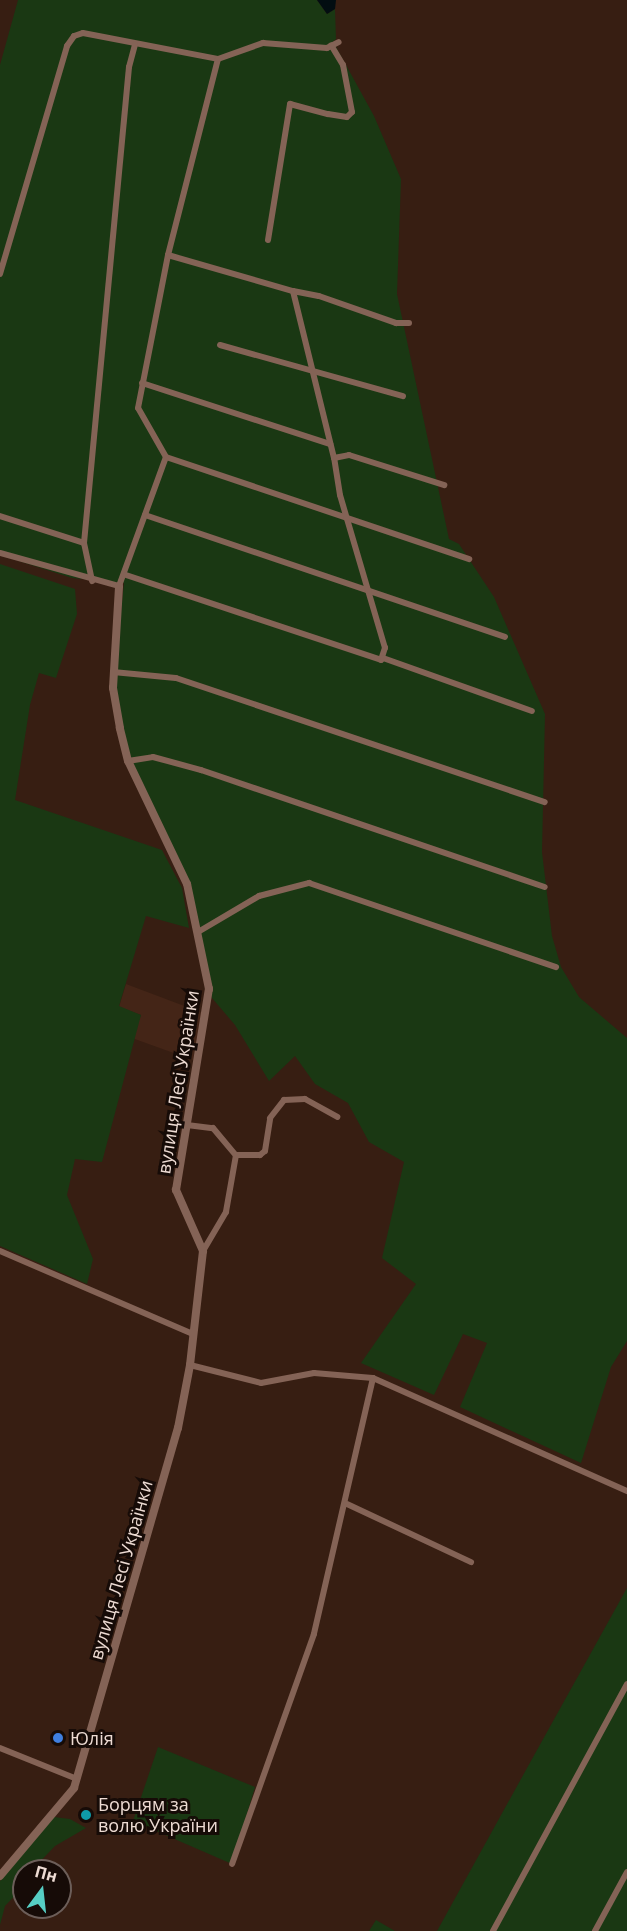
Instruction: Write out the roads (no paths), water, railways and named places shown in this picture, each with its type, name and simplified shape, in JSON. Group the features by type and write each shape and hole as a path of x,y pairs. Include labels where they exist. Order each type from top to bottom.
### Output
{"street":[{"path":"0,274 67,46 74,36 83,33 135,45 218,59 263,43 327,48 339,42"},
{"path":"92,581 84,543 129,67 135,45"},
{"path":"268,240 290,104 347,117 352,112 344,65 331,45"},
{"path":"218,59 168,255 142,383 139,414 166,457 469,559"},
{"path":"168,255 292,291 319,296 396,323 409,323"},
{"path":"292,291 349,520 386,648 383,658"},
{"path":"220,345 403,396"},
{"path":"142,383 330,444"},
{"path":"334,458 349,455 444,486"},
{"path":"0,553 92,581 119,586 126,575 166,457"},
{"path":"146,515 505,638"},
{"path":"0,516 84,543"},
{"path":"126,575 367,658 383,658 532,711"},
{"name":"вулиця Лесі Українки","path":"0,1876 74,1788 77,1779 178,1428 190,1365 202,1251 176,1190 209,997 187,884 128,761 113,672 119,586"},
{"path":"113,672 176,678 545,802"},
{"path":"128,761 153,757 201,770 544,887"},
{"path":"198,932 260,896 309,883 556,967"},
{"path":"236,1155 265,1151 270,1118 284,1100 305,1099 337,1117"},
{"path":"187,1125 213,1128 236,1155"},
{"path":"202,1251 226,1212 236,1155"},
{"path":"0,1251 193,1334"},
{"path":"190,1365 261,1383 314,1373 373,1378 627,1491"},
{"path":"232,1864 314,1634 347,1504 373,1378"},
{"path":"347,1504 471,1562"},
{"path":"493,1931 627,1684"},
{"path":"0,1748 77,1779"},
{"path":"595,1931 627,1872"}],"place":[{"name":"Юлія","path":"58,1738"},
{"name":"Борцям за волю України","path":"86,1815"}]}
